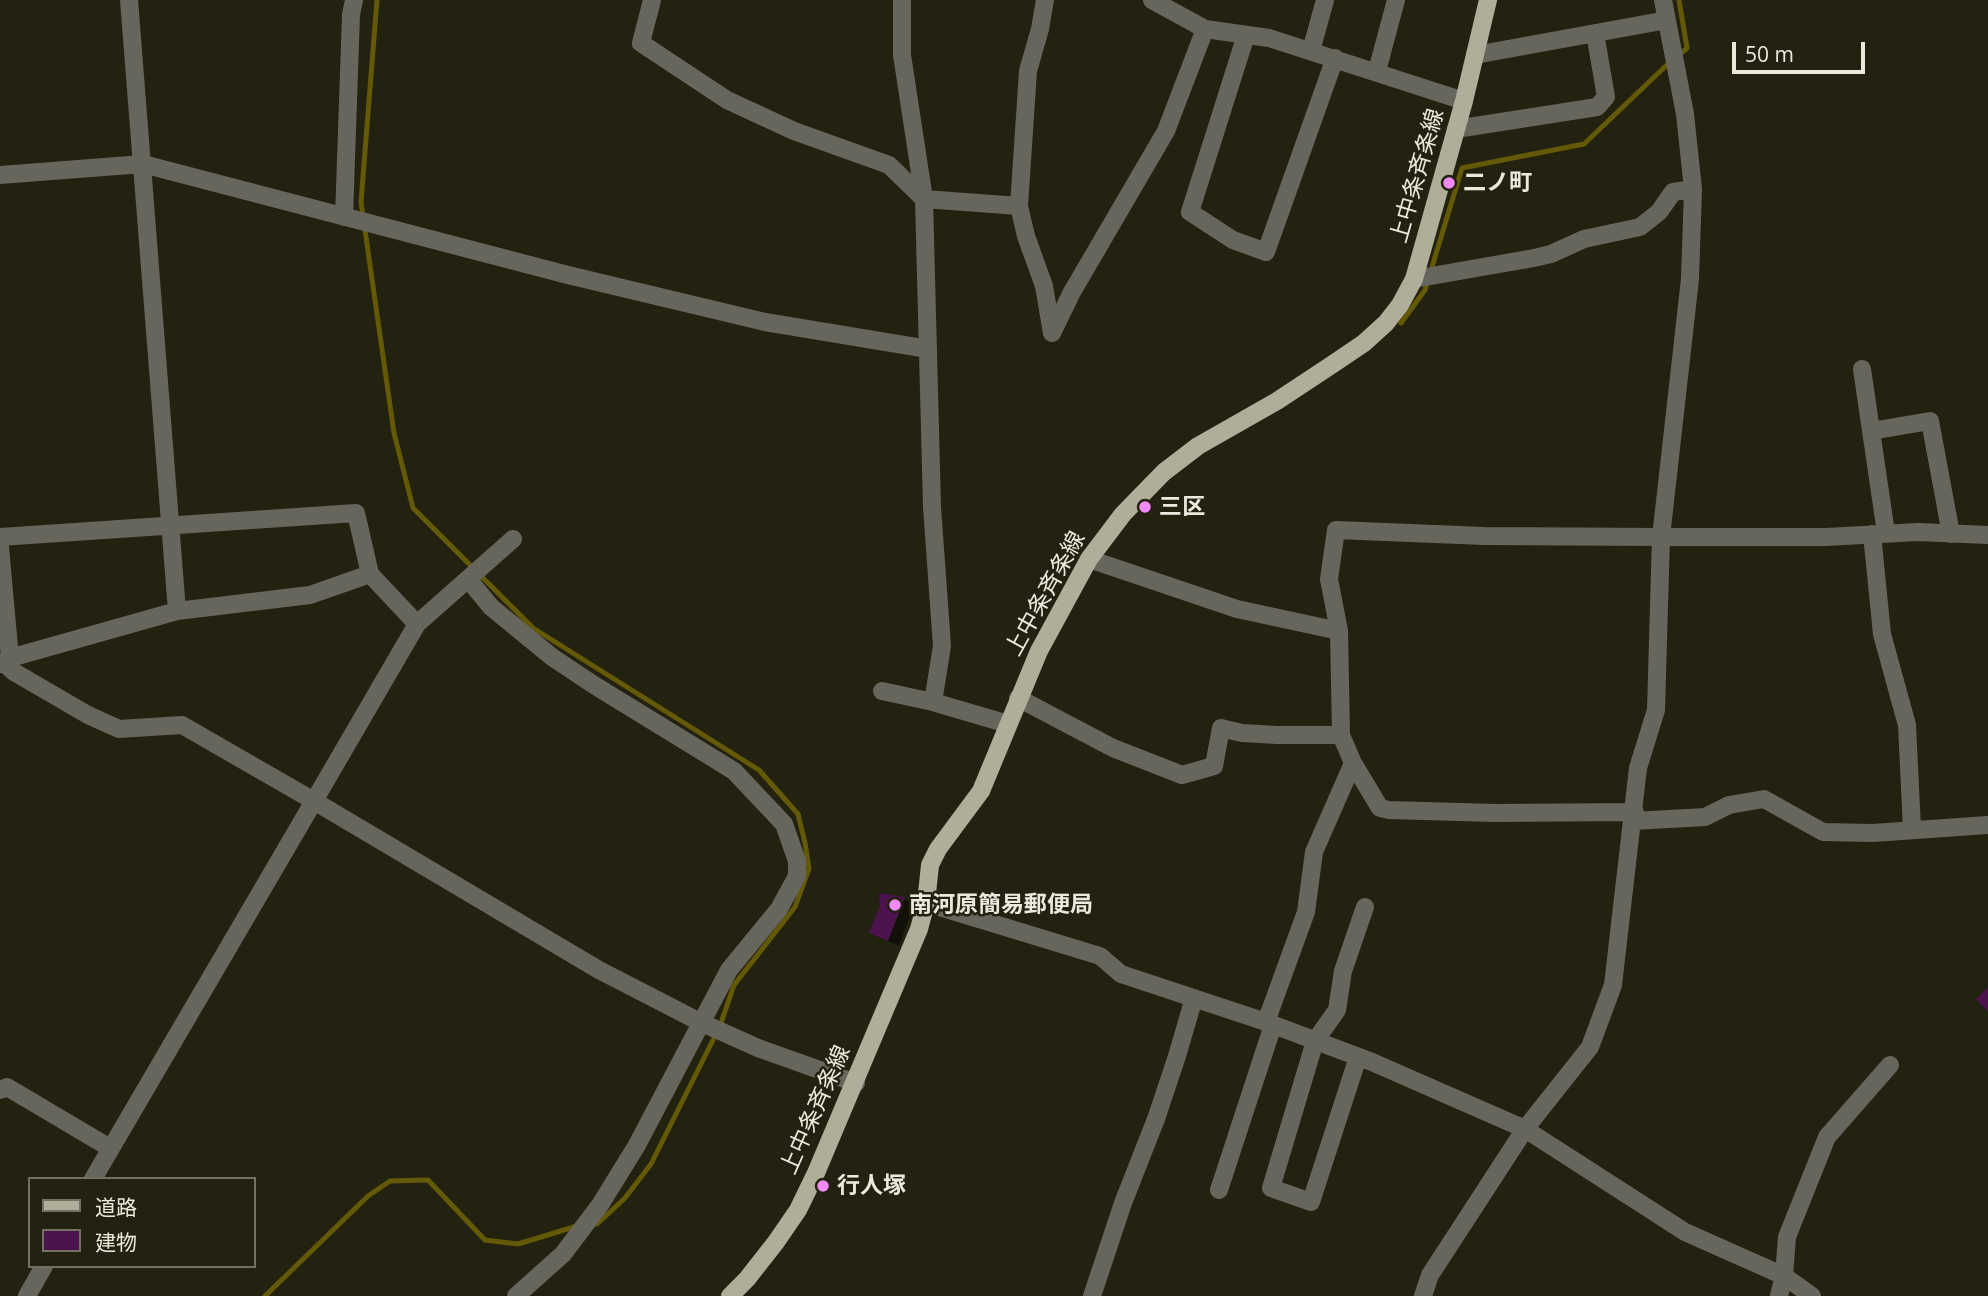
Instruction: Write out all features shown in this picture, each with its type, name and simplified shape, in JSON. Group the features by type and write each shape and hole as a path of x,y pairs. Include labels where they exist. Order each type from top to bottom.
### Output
{"main road":[{"name":"上中条斉条線","path":"730,1296 747,1279 798,1210 856,1083 919,929 926,903 930,865 938,849 981,791 994,765 1018,698 1089,559 1124,514 1164,472 1198,446 1277,401 1363,342 1386,323 1400,305 1414,279 1457,129 1488,0"}],"street":[{"path":"129,0 177,611"},
{"path":"344,217 351,15 354,0"},
{"path":"652,0 641,43 727,100 794,131 889,165 924,199 1019,206"},
{"path":"902,0 902,55 924,199 932,507 942,646 933,702"},
{"path":"1045,0 1041,29 1028,71 1019,206 1026,236 1044,286 1052,333 1072,292 1166,131 1205,29"},
{"path":"1152,0 1205,29 1269,38 1464,101"},
{"path":"1311,51 1325,0"},
{"path":"1377,71 1396,0"},
{"path":"1423,1296 1430,1275 1525,1129 1590,1047 1614,985 1638,768 1656,710 1661,537 1690,279 1692,189 1685,114 1663,0"},
{"path":"1475,55 1667,20"},
{"path":"1457,129 1597,107 1606,97 1595,33"},
{"path":"1246,35 1190,212 1233,240 1266,252 1335,58"},
{"path":"0,175 143,164 568,275 765,322 928,349"},
{"path":"1414,279 1534,258 1551,254 1584,239 1640,227 1659,212 1673,192 1692,189"},
{"path":"1862,369 1871,431 1879,534 1882,634 1908,725 1912,829"},
{"path":"1871,431 1930,421 1951,534"},
{"path":"0,537 171,523 356,513 370,574 417,624"},
{"path":"1988,535 1918,532 1826,537 1484,536 1336,530 1329,579 1339,631 1341,735 1353,763 1380,808 1705,817 1729,805 1764,799 1823,832 1873,833 1988,825"},
{"path":"94,1177 417,624 513,539"},
{"path":"0,547 4,661 14,672 88,715 119,729 182,725 314,800 599,970 700,1022 758,1048 856,1083"},
{"path":"1089,559 1237,609 1339,631"},
{"path":"4,661 177,611 310,595 370,574"},
{"path":"468,579 491,607 552,657 734,771 784,824 797,861 797,876 779,909 729,970 637,1145 600,1205 563,1254 516,1296"},
{"path":"882,691 933,702 1008,724"},
{"path":"1018,698 1113,748 1182,775 1214,766 1221,728 1242,733 1341,735"},
{"path":"1219,1190 1306,912 1314,852 1353,763"},
{"path":"926,903 1100,956 1121,974 1270,1023 1358,1057 1525,1129 1685,1232 1784,1276 1812,1296"},
{"path":"1358,1057 1311,1202 1271,1188 1315,1041 1337,1010 1343,971 1365,908"},
{"path":"1092,1296 1123,1203 1156,1119 1194,998"},
{"path":"1779,1296 1784,1276 1787,1237 1827,1137 1890,1065"},
{"path":"0,1090 7,1087 110,1148"},
{"path":"27,1296 43,1268"}],"building":[{"path":"879,893 905,897 888,941 869,933 880,906"},
{"path":"1988,987 1988,1012 1976,999"}],"waterway":[{"path":"377,0 361,202 394,433 413,508 533,628 759,770 798,814 805,843 809,869 795,907 734,985 720,1026 651,1164 625,1198 597,1224 593,1224"},
{"path":"1679,0 1687,48 1679,55"},
{"path":"1401,323 1425,290 1462,168 1584,144 1671,61"},
{"path":"265,1296 368,1196 390,1181 428,1180 485,1240 518,1244 577,1226"}],"place":[{"name":"二ノ町","path":"1449,183"},
{"name":"三区","path":"1145,507"},
{"name":"南河原簡易郵便局","path":"895,905"},
{"name":"行人塚","path":"823,1186"}]}
